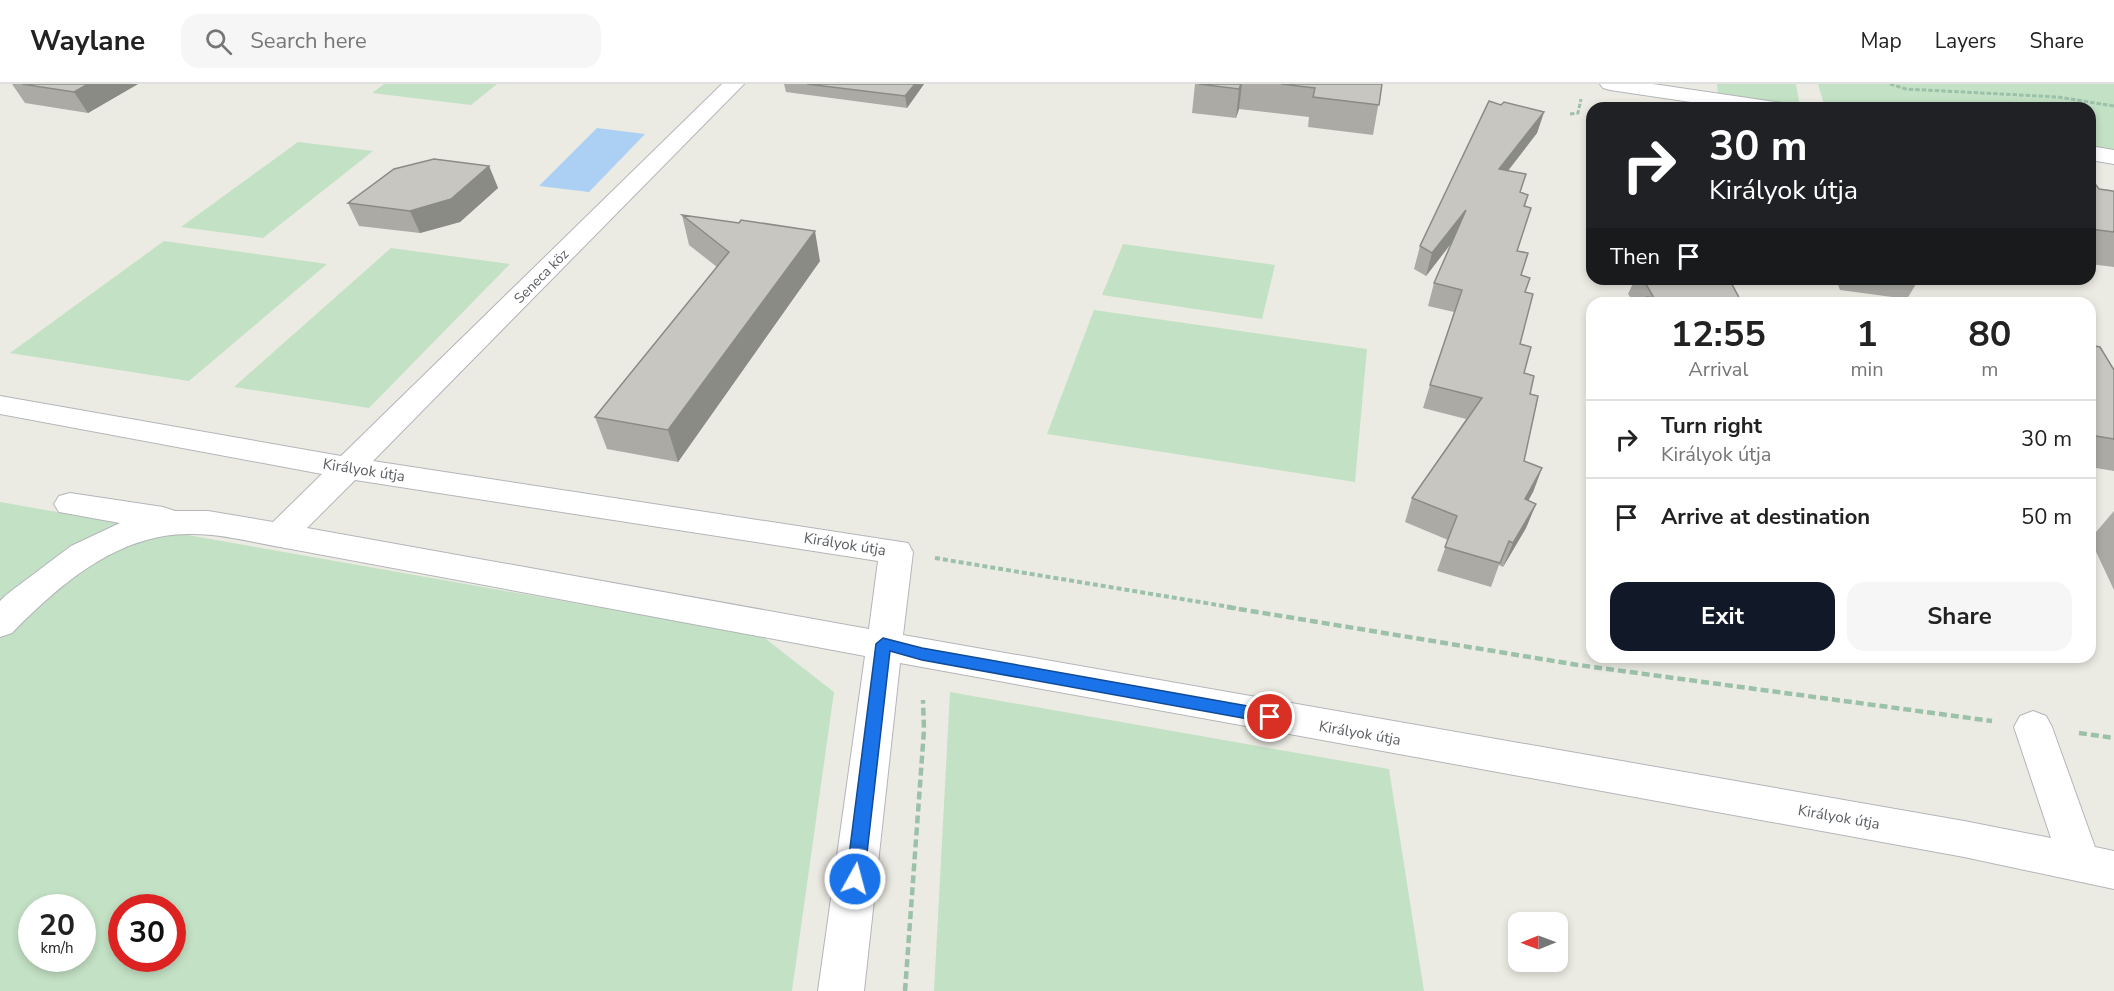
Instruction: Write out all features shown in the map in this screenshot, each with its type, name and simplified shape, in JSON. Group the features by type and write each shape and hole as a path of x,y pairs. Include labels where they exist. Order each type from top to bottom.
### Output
{"street":[{"name":"Seneca köz","path":"280,535 734,84"},
{"path":"1610,84 1734,102"},
{"path":"2096,154 2114,157"},
{"name":"Királyok útja","path":"0,405 348,468 896,552 883,644 922,654 1964,839 2097,867"},
{"path":"70,504 280,535 883,644 841,991"},
{"path":"0,623 47,580 86,551 155,524 187,522"},
{"path":"2033,727 2097,867"}],"path":[{"path":"1890,84 1906,89 2058,97 2089,102"},
{"path":"2096,103 2114,106"},
{"path":"896,552 1578,665 2114,738"},
{"path":"905,991 924,730 922,654"}],"green space":[{"path":"384,84 497,84 471,105 372,93"},
{"path":"1717,84 1796,84 1799,102 1775,102 1718,93"},
{"path":"1818,84 2114,84 2114,152 2096,149 2096,102 1823,102"},
{"path":"298,142 373,151 263,238 181,227"},
{"path":"164,241 327,264 189,381 10,353"},
{"path":"1123,244 1275,265 1262,319 1102,295"},
{"path":"391,248 510,264 369,408 234,387"},
{"path":"1094,310 1367,349 1355,482 1047,434"},
{"path":"0,502 762,636 834,692 792,991 0,991"},
{"path":"950,692 1389,769 1424,991 934,991"}],"water":[{"path":"597,128 645,134 589,192 539,186"}],"building":[{"path":"22,84 88,84 74,92"},
{"path":"807,84 915,84 905,96"},
{"path":"1199,84 1241,84 1239,89"},
{"path":"1281,84 1382,84 1379,105 1313,97 1315,88"},
{"path":"1489,101 1501,105 1504,102 1544,112 1499,169 1526,174 1520,192 1528,195 1524,206 1531,208 1517,251 1528,253 1521,275 1530,278 1525,292 1533,294 1520,344 1531,347 1524,373 1534,376 1530,394 1538,396 1524,461 1542,468 1525,499 1536,504 1513,543 1509,541 1500,563 1445,547 1457,516 1412,498 1482,398 1430,385 1462,290 1434,283 1466,210 1432,253 1420,246"},
{"path":"434,159 489,166 451,199 410,211 348,203 394,169"},
{"path":"2096,185 2099,189 2114,192 2114,232 2096,230"},
{"path":"682,215 739,223 741,220 815,231 668,430 595,417 729,252"},
{"path":"1646,285 1732,285 1739,297 1653,297"},
{"path":"2096,346 2100,347 2114,370 2114,439 2096,436"}],"route":[{"path":"855,879 883,644 922,654 1270,717"}]}
